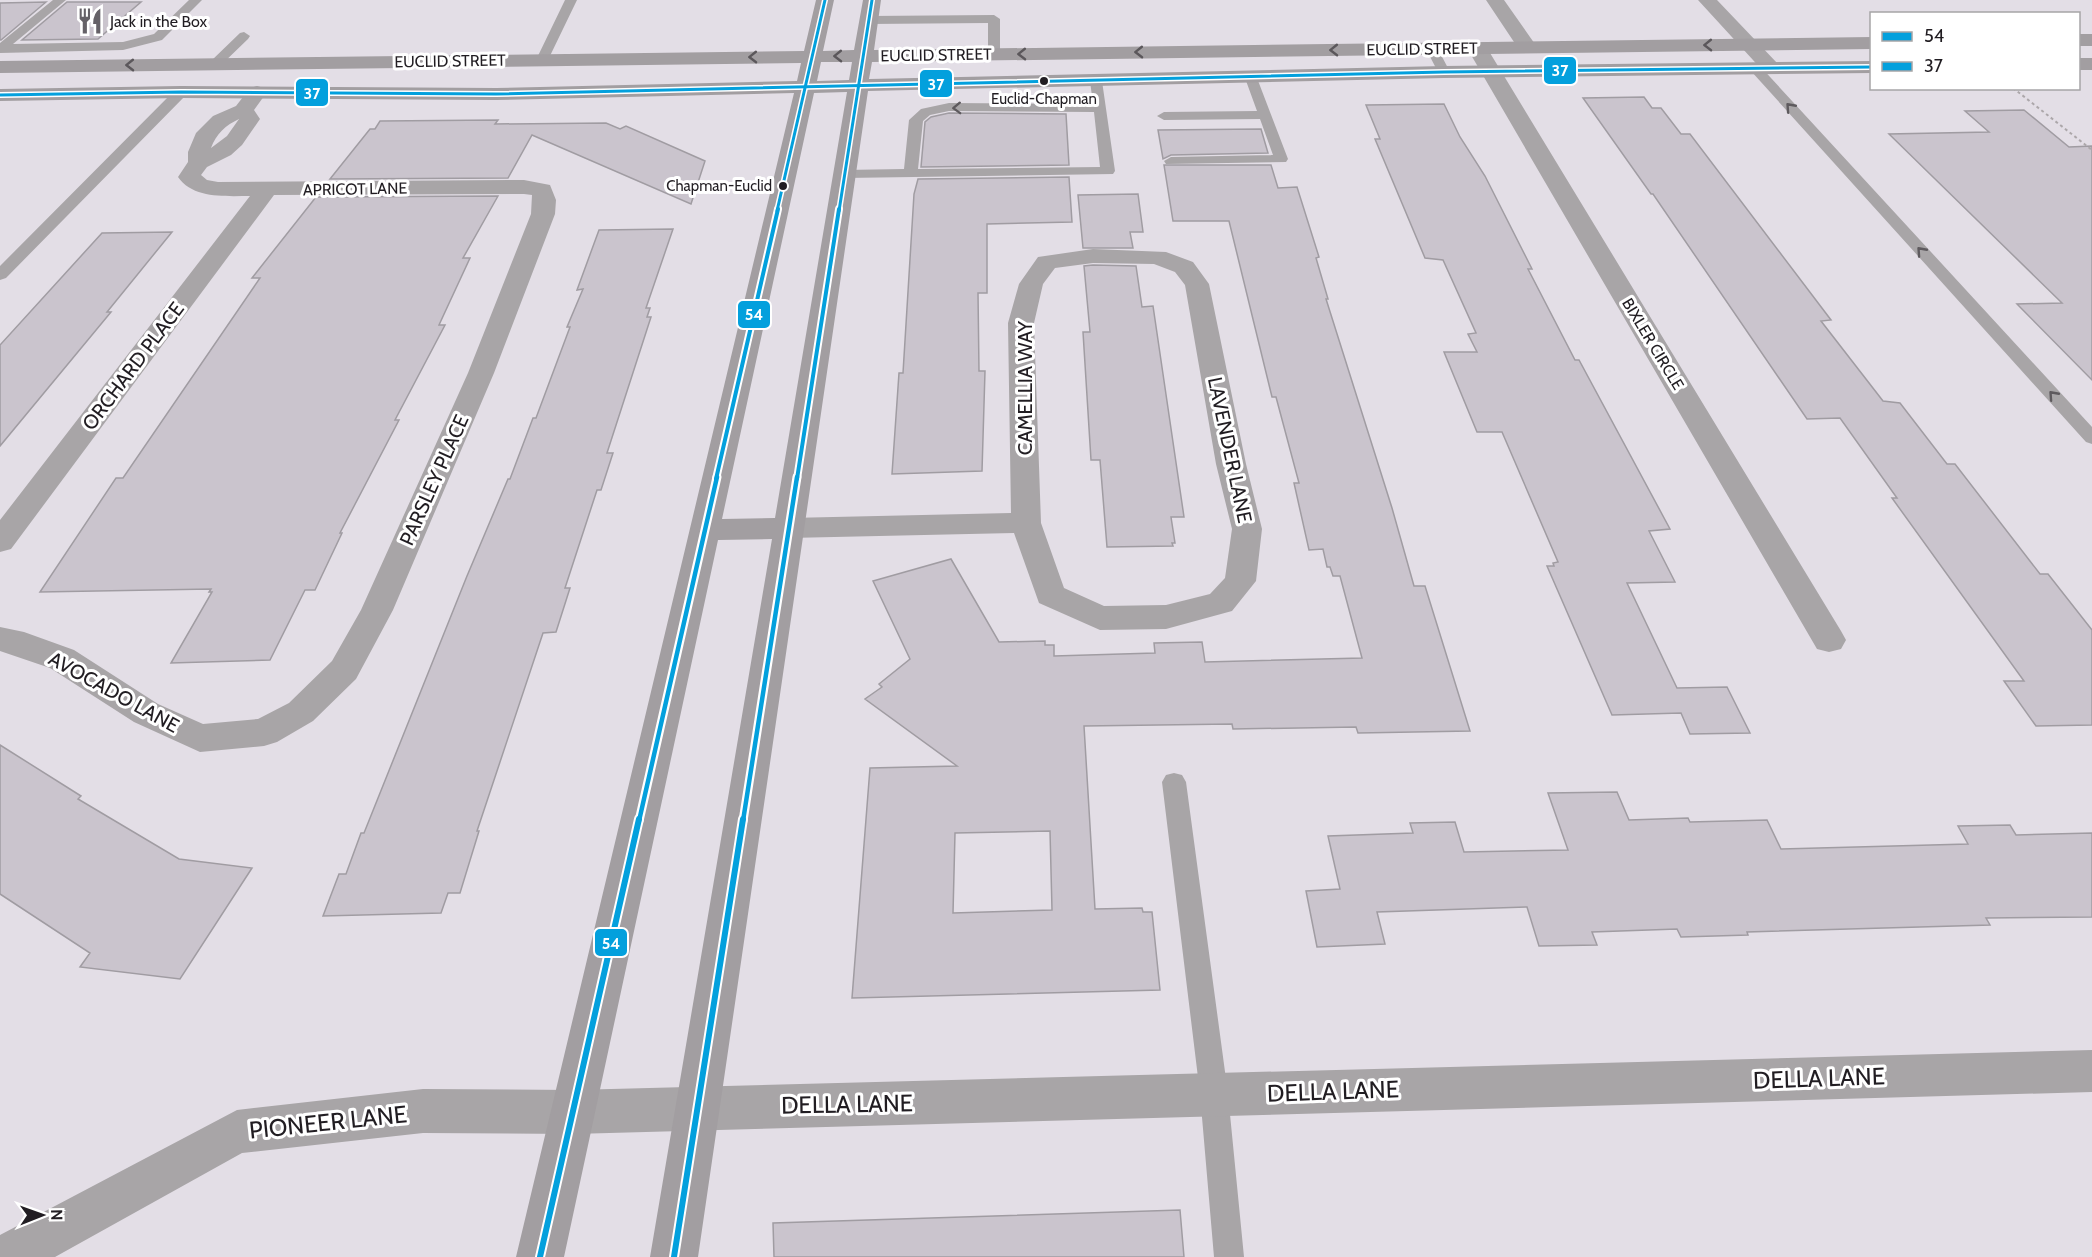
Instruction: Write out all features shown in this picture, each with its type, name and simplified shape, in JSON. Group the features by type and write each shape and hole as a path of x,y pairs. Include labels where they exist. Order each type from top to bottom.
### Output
{"main road":[{"path":"540,1257 825,0"},
{"path":"674,1257 872,0"},
{"name":"EUCLID STREET","path":"0,67 1870,43"},
{"path":"182,92 203,82 220,78 360,74 393,62"},
{"path":"0,93 20,82 148,80 197,73 215,64"},
{"name":"EUCLID STREET","path":"0,93 496,94 1444,72 1870,67"},
{"path":"705,530 789,528"}],"street":[{"path":"1495,0 1527,47"},
{"path":"1707,0 1748,45 1763,68"},
{"name":"BIXLER CIRCLE","path":"1477,48 1829,640"},
{"name":"APRICOT LANE","path":"257,92 243,110 250,119 239,139 220,153 199,162 189,177 200,185 218,189 266,190 524,187 542,190"},
{"name":"ORCHARD PLACE","path":"0,542 266,190"},
{"name":"PARSLEY PLACE","path":"264,732 301,712 344,670 377,610 489,352 543,214 545,200 542,190"},
{"name":"CAMELLIA WAY","path":"1157,257 1093,256 1047,262 1031,284 1022,323 1026,523 1050,595 1100,618 1166,617"},
{"name":"LAVENDER LANE","path":"1157,257 1184,267 1197,284 1231,464 1247,529 1240,581 1221,603 1166,617"},
{"path":"789,528 1026,523"},
{"name":"AVOCADO LANE","path":"0,639 12,641 62,660 146,713 200,738 264,732"},
{"name":"DELLA LANE","path":"573,1112 2092,1071"},
{"name":"PIONEER LANE","path":"7,1257 237,1132 423,1111 573,1112"}],"lane":[{"path":"0,49 60,0"},
{"path":"0,49 123,46 158,37 196,0"},
{"path":"542,60 571,0"},
{"path":"869,20 994,19 994,54"},
{"path":"215,64 244,36"},
{"path":"1432,49 1444,72"},
{"path":"1763,68 2092,438"},
{"path":"1171,161 1281,159 1251,78"},
{"path":"844,174 1108,171 1096,81"},
{"path":"0,275 182,92"},
{"path":"911,173 916,120 917,116 926,112 949,107 1100,108"},
{"path":"1164,116 1264,115"},
{"path":"1174,782 1214,1094 1229,1257"}],"path":[{"path":"2016,90 2092,150"}],"building":[{"path":"46,2 1,40 0,40 0,3"},
{"name":"Jack in the Box","path":"67,2 141,2 98,39 22,40"},
{"path":"1644,97 1652,108 1661,108 1681,134 1690,134 1831,320 1821,321 1883,401 1900,403 1947,464 1955,464 2040,574 2048,574 2092,630 2092,725 2036,726 2004,681 2024,681 1892,498 1897,498 1840,418 1807,419 1653,194 1583,98"},
{"path":"1444,104 1460,137 1485,176 1532,269 1528,269 1575,360 1579,360 1670,529 1649,531 1675,582 1627,583 1677,688 1727,687 1750,733 1690,734 1681,713 1612,715 1547,566 1554,566 1553,563 1558,562 1502,432 1477,432 1444,352 1477,352 1468,334 1476,333 1443,260 1425,258 1375,139 1380,139 1366,105"},
{"path":"2024,110 2069,147 2092,146 2092,380 2017,304 2062,303 1889,134 1989,132 1965,111"},
{"path":"949,113 1066,114 1069,165 921,167 925,122 931,117"},
{"path":"498,120 495,124 606,123 620,129 626,126 705,161 691,204 532,135 508,178 330,179 370,129 375,129 380,121"},
{"path":"1261,129 1268,153 1171,155 1163,159 1158,130"},
{"path":"1164,165 1271,165 1278,188 1297,187 1319,257 1316,258 1328,299 1326,299 1392,508 1414,586 1425,586 1470,731 1358,733 1356,727 1233,729 1232,724 1084,726 1095,909 1142,908 1143,912 1152,912 1160,990 852,998 870,768 957,766 865,699 882,687 879,684 910,659 873,581 951,559 999,642 1045,641 1045,645 1054,645 1054,656 1155,653 1154,643 1202,642 1205,662 1362,658 1340,576 1333,576 1330,567 1327,567 1323,549 1309,550 1294,483 1299,483 1276,397 1272,397 1229,221 1173,221","holes":["1050,831 1052,910 953,913 955,833"]},
{"path":"1069,177 1072,222 987,224 987,293 978,293 979,371 985,371 982,471 892,474 899,373 903,373 914,194 918,179"},
{"path":"1138,194 1143,232 1130,232 1133,248 1083,248 1078,195"},
{"path":"498,196 463,258 470,258 439,325 445,325 395,420 399,420 340,533 342,533 315,590 305,590 270,660 171,663 212,592 209,592 211,589 40,592 116,478 123,478 260,278 252,278 316,197"},
{"path":"673,229 646,308 650,308 647,317 651,317 607,453 613,453 601,490 597,490 565,588 570,588 556,632 543,633 477,831 479,831 460,893 448,893 441,913 323,916 339,874 346,874 361,833 364,833 467,576 508,479 510,479 533,418 536,418 570,327 567,327 583,289 577,290 599,230"},
{"path":"172,232 107,312 111,312 0,446 0,345 102,233"},
{"path":"1084,266 1136,266 1142,307 1153,306 1184,517 1171,517 1175,543 1172,543 1173,546 1107,547 1100,460 1091,460 1083,332 1090,332"},
{"path":"0,745 81,796 78,799 179,859 252,868 180,979 80,967 90,953 0,894"},
{"path":"1617,792 1629,820 1688,818 1690,822 1767,820 1781,849 1968,844 1958,826 2010,825 2016,835 2092,833 2092,917 1986,918 1990,925 1747,932 1748,935 1681,937 1677,929 1592,932 1597,945 1539,946 1527,907 1377,912 1385,944 1317,947 1306,891 1340,889 1328,836 1413,833 1410,823 1455,822 1464,852 1568,850 1548,793"},
{"path":"1180,1210 1184,1257 774,1257 773,1223"}],"transit line":[{"name":"54","path":"540,1257 825,0"},
{"name":"54","path":"674,1257 872,0"},
{"name":"37","path":"0,95 181,92 496,94 1444,72 1870,67"}],"place":[{"name":"Jack in the Box","path":"90,21"},
{"name":"Euclid-Chapman","path":"1044,81"},
{"name":"Chapman-Euclid","path":"783,186"}]}
